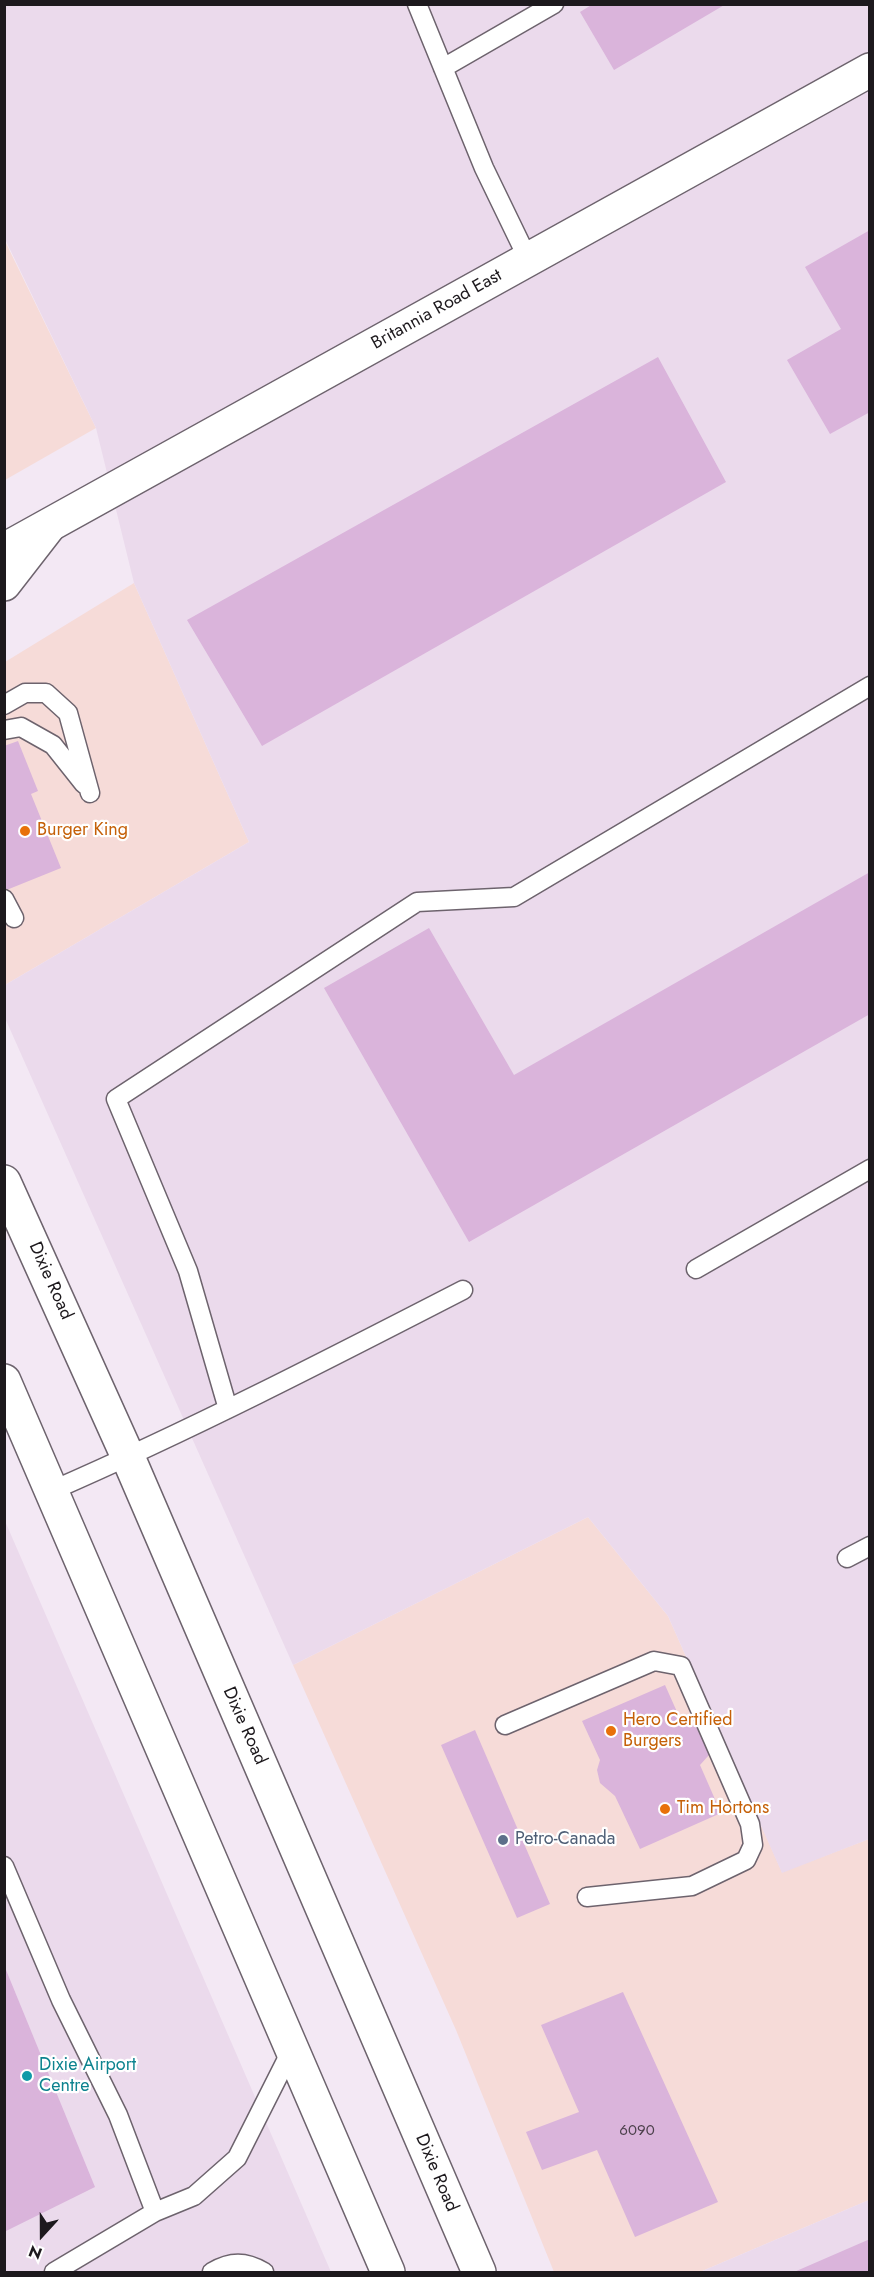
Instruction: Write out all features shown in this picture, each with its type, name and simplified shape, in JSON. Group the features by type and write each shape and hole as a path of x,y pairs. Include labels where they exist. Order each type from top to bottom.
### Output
{"main road":[{"name":"Britannia Road East","path":"5,548 49,526 870,70"},
{"path":"4,584 49,526"},
{"name":"Dixie Road","path":"4,1182 128,1458 479,2272"},
{"path":"4,1381 388,2272"}],"lane":[{"path":"417,4 484,168 528,259"},
{"path":"443,68 554,4"},
{"path":"228,1409 188,1271 116,1099 417,902 514,897 870,686"},
{"path":"4,705 25,693 46,693 68,713 90,793 53,745 21,727 4,730"},
{"path":"4,899 14,918"},
{"path":"696,1269 870,1169"},
{"path":"51,1491 128,1458 463,1290"},
{"path":"847,1558 870,1546"},
{"path":"505,1725 654,1661 681,1666 750,1824 753,1845 746,1860 692,1886 587,1896"},
{"path":"4,1866 61,2000 118,2115 155,2212"},
{"path":"54,2272 155,2212 194,2196 237,2158 292,2049"},
{"path":"212,2272 225,2265 248,2263 264,2272"}],"shaded area":[{"path":"5,5 869,5 869,1839 782,1873 668,1616 588,1517 293,1665 5,1018 5,985 249,842 134,583 96,428 5,239"},
{"path":"4,239 96,428 5,480 4,480"},
{"path":"134,583 249,842 5,985 5,662"},
{"path":"588,1517 668,1616 782,1872 869,1839 869,2200 700,2272 554,2272 456,2030 293,1665"},
{"path":"5,1521 331,2272 5,2272"},
{"path":"869,2200 869,2272 700,2272"}],"building":[{"path":"593,4 726,4 614,70 580,12"},
{"path":"870,230 870,412 830,434 787,360 841,329 805,267"},
{"path":"658,357 726,482 262,746 187,620"},
{"name":"Burger King","path":"18,741 38,791 31,794 61,868 4,891 4,746"},
{"path":"870,872 870,1014 469,1242 324,988 429,928 514,1075"},
{"path":"665,1685 682,1723 692,1724 701,1729 709,1746 709,1755 700,1765 721,1813 640,1849 615,1796 600,1783 597,1770 600,1760 582,1721"},
{"path":"475,1730 550,1904 517,1918 441,1745"},
{"name":"Dixie Airport Centre","path":"4,1965 95,2187 4,2232"},
{"path":"623,1992 718,2202 635,2237 597,2150 542,2170 526,2132 579,2112 541,2025"},
{"path":"870,2239 870,2272 794,2272"}],"place":[{"name":"Burger King","path":"25,831"},
{"name":"Hero Certified Burgers","path":"611,1731"},
{"name":"Tim Hortons","path":"665,1809"},
{"name":"Petro-Canada","path":"503,1840"},
{"name":"Dixie Airport Centre","path":"27,2076"}]}
